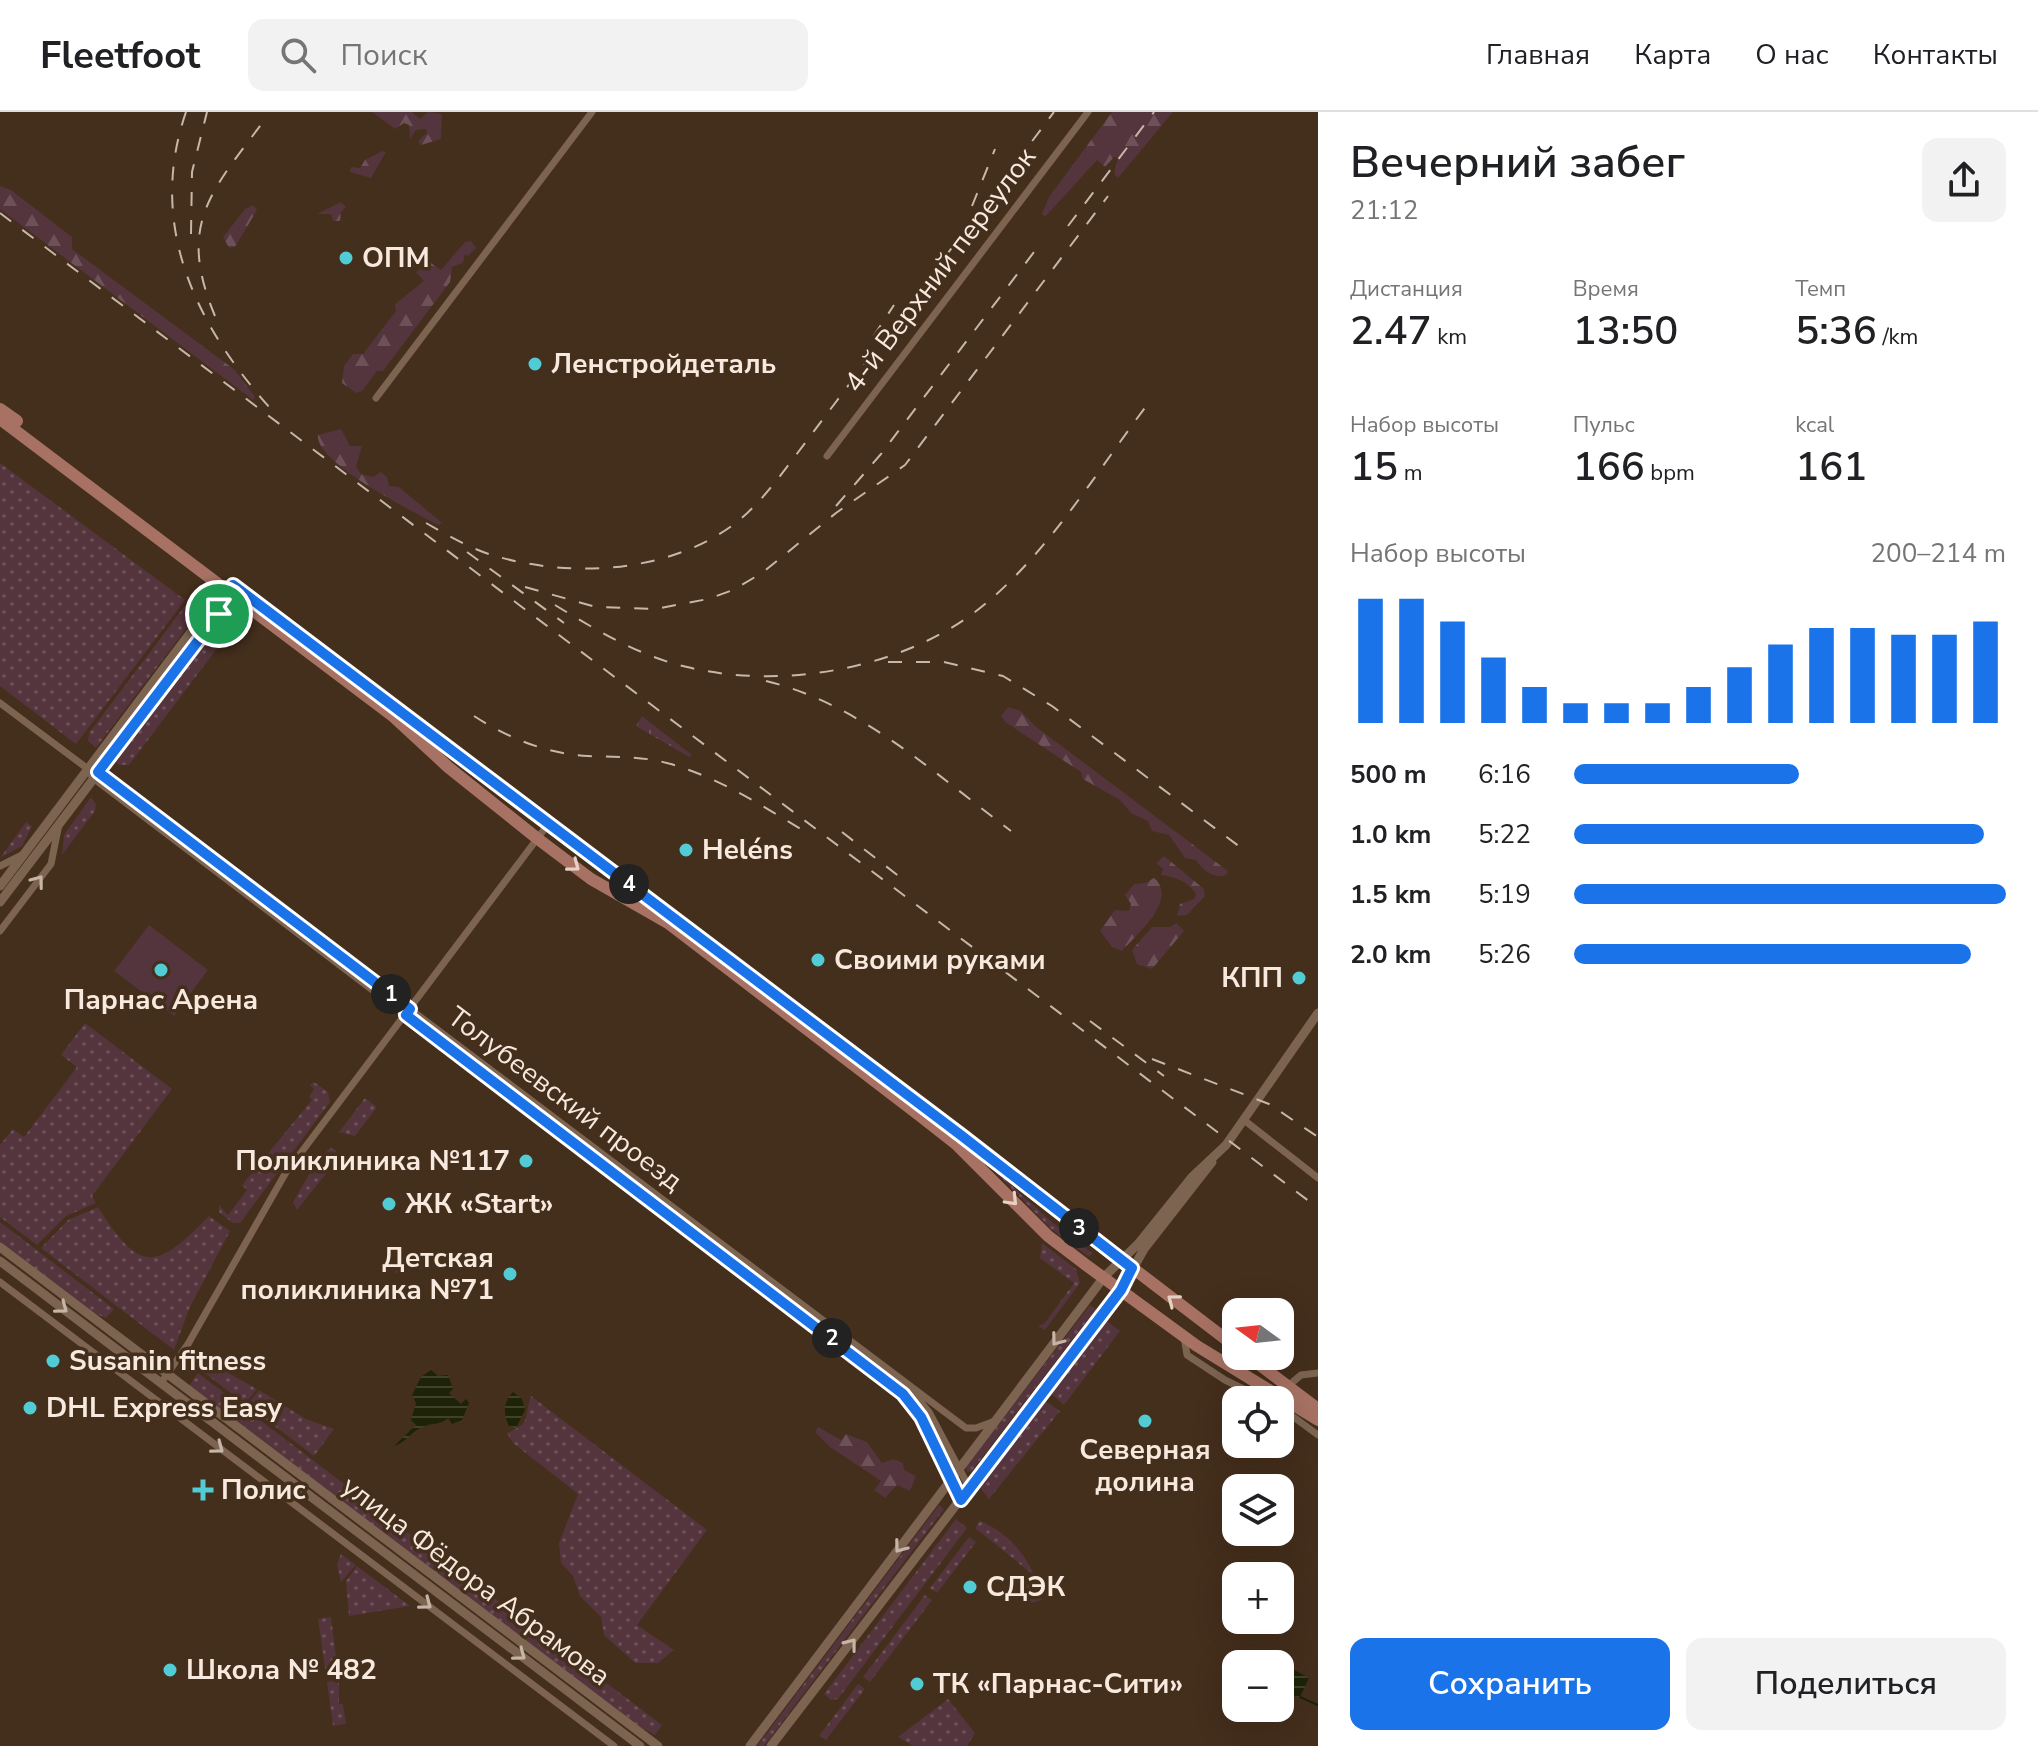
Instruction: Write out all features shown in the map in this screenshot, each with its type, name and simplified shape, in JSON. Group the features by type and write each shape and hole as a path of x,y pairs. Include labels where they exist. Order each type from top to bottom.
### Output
{"main road":[{"path":"0,409 394,717 448,767 538,839 591,879 668,923 919,1115 966,1153 1048,1236 1184,1336 1318,1409"},
{"path":"0,419 549,823 1222,1336"},
{"path":"1267,1370 1288,1386"},
{"path":"1294,1393 1318,1420"}],"street":[{"path":"376,398 592,112"},
{"name":"4-й Верхний переулок","path":"827,456 1088,112"},
{"path":"0,902 230,589"},
{"name":"Толубеевский проезд","path":"0,703 966,1428 976,1428 997,1420"},
{"path":"0,886 93,773"},
{"path":"0,931 51,864 59,823"},
{"path":"164,1379 285,1174 549,823"},
{"path":"0,866 24,854"},
{"name":"Толубеевский проезд","path":"408,1012 903,1394 921,1417 961,1500"},
{"path":"750,1746 1104,1277 1127,1265 1213,1159 1318,1013"},
{"path":"1244,1120 1318,1178"},
{"name":"улица Фёдора Абрамова","path":"0,1247 164,1379 640,1746"},
{"name":"улица Фёдора Абрамова","path":"0,1261 658,1746"},
{"path":"771,1746 1121,1290 1127,1265"},
{"path":"0,1282 614,1746"},
{"path":"1184,1336 1187,1355 1237,1386"},
{"path":"1288,1386 1301,1375 1318,1373"},
{"name":"Толубеевский проезд","path":"900,1380 929,1412 958,1472 970,1489"},
{"path":"1294,1417 1318,1435"}],"green space":[{"path":"372,112 412,112 420,119 428,112 442,114 441,139 421,145 418,141 427,133 426,129 416,130 410,139 409,125 404,123 395,129"},
{"path":"1112,112 1173,112 1118,178 1114,174 1118,158 1114,157 1105,167 1097,160 1046,216 1042,214 1049,197"},
{"path":"386,152 371,178 350,172 351,167 360,168 365,160"},
{"path":"0,186 11,190 72,237 72,249 235,370 255,397 253,400 0,209"},
{"path":"341,202 346,207 341,212 340,221 333,221 331,214 317,214"},
{"path":"253,205 257,210 235,247 229,248 223,237 245,209"},
{"path":"471,241 476,248 468,256 465,254 463,263 452,267 450,282 383,371 377,371 362,391 356,393 342,383 344,366 353,354 363,354 396,311 395,304 424,281 416,272 431,263 441,270 465,242"},
{"path":"341,429 350,446 362,446 356,467 361,474 373,477 381,472 387,477 389,486 399,487 442,523 438,525 368,486 332,459 321,446 318,435"},
{"path":"0,463 185,600 76,744 0,686"},
{"path":"197,596 207,601 96,748 88,741 89,733 190,599"},
{"path":"224,614 233,622 231,630 129,765 119,765 114,761"},
{"path":"1008,707 1021,711 1035,726 1228,871 1227,874 1214,875 1196,860 1185,858 1169,835 1152,831 1148,821 1131,813 1120,800 1083,779 1081,772 1005,722 1001,716"},
{"path":"642,716 692,755 689,757 636,726"},
{"path":"91,797 96,804 95,811 62,855 64,835"},
{"path":"26,822 32,826 22,846 0,858"},
{"path":"1164,856 1204,889 1205,896 1187,915 1177,916 1180,904 1194,899 1196,894 1184,882 1161,875 1163,869 1156,863"},
{"path":"1154,878 1162,896 1153,916 1122,951 1112,947 1100,931 1115,910 1129,911 1131,904 1125,895 1134,884"},
{"path":"1176,923 1184,931 1152,969 1137,964 1132,950 1152,927 1170,927"},
{"name":"Парнас Арена","path":"149,925 208,970 174,1016 114,971"},
{"path":"85,1023 172,1089 92,1196 96,1203 66,1216 37,1245 0,1217 0,1145 13,1129 24,1137 77,1067 61,1055"},
{"path":"314,1082 328,1092 330,1102 240,1223 233,1223 219,1212 219,1205 228,1215 247,1190 242,1185 312,1100 309,1097 314,1089 310,1085"},
{"path":"365,1098 377,1107 355,1136 339,1132"},
{"path":"330,1148 336,1150 337,1160 297,1210 293,1202 315,1164"},
{"path":"989,1165 1053,1223 1092,1253 1089,1257 1050,1228"},
{"path":"98,1207 126,1245 138,1254 150,1257 162,1255 175,1247 209,1216 230,1231 189,1309 174,1350 41,1248 68,1220"},
{"path":"0,1222 114,1309 106,1318 90,1311 0,1243"},
{"path":"1042,1243 1076,1269 1080,1283 1045,1330 1038,1326 1044,1324 1074,1283 1040,1258"},
{"path":"410,1254 420,1260 433,1259 436,1266 394,1273"},
{"path":"1090,1305 1096,1309 971,1472 967,1472 966,1467"},
{"path":"1104,1319 1120,1331 1064,1405 1049,1392"},
{"path":"209,1362 257,1389 245,1404 202,1371"},
{"path":"198,1373 662,1725 655,1735 640,1727 189,1386"},
{"path":"259,1390 306,1419 334,1429 314,1456 247,1405"},
{"path":"531,1396 707,1530 637,1625 674,1650 658,1663 635,1663 604,1635 601,1617 580,1596 573,1576 561,1563 559,1543 578,1494 513,1443 507,1433 524,1423"},
{"path":"1043,1400 1060,1411 989,1499 981,1489 982,1480"},
{"path":"818,1427 841,1440 846,1434 867,1442 882,1463 893,1459 903,1463 904,1470 916,1476 910,1491 897,1485 885,1498 874,1490 881,1481 830,1447 815,1432"},
{"path":"939,1505 944,1509 764,1746 757,1746"},
{"path":"956,1519 967,1528 838,1699 831,1700 824,1694"},
{"path":"980,1521 1003,1534 1021,1553 1034,1575 1042,1600 1031,1603 1025,1584 1031,1573 975,1528"},
{"path":"969,1537 976,1542 937,1593 930,1588"},
{"path":"341,1554 356,1565 341,1582 337,1564"},
{"path":"357,1566 410,1606 349,1616 346,1581"},
{"path":"925,1595 932,1600 870,1682 863,1677"},
{"path":"331,1617 338,1673 326,1675 318,1619"},
{"path":"339,1680 339,1704 343,1704 346,1724 333,1726 327,1682"},
{"path":"858,1684 865,1689 826,1740 819,1736"},
{"path":"948,1699 975,1733 967,1746 913,1746 898,1737"}],"shaded area":[{"path":"431,1370 438,1376 448,1375 453,1389 449,1393 461,1404 466,1399 469,1403 462,1420 452,1424 448,1418 419,1429 394,1446 416,1425 411,1420 416,1403 412,1395 421,1377"},
{"path":"513,1392 522,1399 525,1410 516,1428 509,1426 505,1413 507,1400"},
{"path":"1294,1670 1309,1678 1300,1697 1294,1696"}],"waterway":[{"path":"1300,1697 1318,1705"}],"railway":[{"path":"186,112 175,153 172,194 176,233 185,270 200,307 220,342 270,408"},
{"path":"191,234 192,172 207,112"},
{"path":"426,523 492,555 523,563 587,569 619,567 682,552 711,539 737,522 784,471 1054,112"},
{"path":"1068,226 1154,112"},
{"path":"215,316 199,257 205,212 228,169 263,122"},
{"path":"972,206 995,149"},
{"path":"525,587 596,607 655,609 708,599 733,590 762,573 836,513 905,465 1108,196"},
{"path":"0,213 1318,1208"},
{"path":"836,506 881,454 1034,252"},
{"path":"873,337 894,305"},
{"path":"555,605 602,633 652,656 725,674 806,674 846,668 886,657 960,623 1013,578 1055,531 1147,405"},
{"path":"467,552 564,623"},
{"path":"888,662 944,662 1003,676 1052,706 1244,850"},
{"path":"766,681 834,706 865,724 896,743 1011,831"},
{"path":"474,716 514,738 558,752 647,759 703,775 804,831"},
{"path":"842,832 905,881"},
{"path":"1090,1021 1164,1076"},
{"path":"1152,1059 1269,1104 1318,1137"}],"place":[{"name":"ОПМ","path":"346,258"},
{"name":"Ленстройдеталь","path":"535,364"},
{"name":"Heléns","path":"686,850"},
{"name":"Своими руками","path":"818,960"},
{"name":"Парнас Арена","path":"161,970"},
{"name":"КПП","path":"1299,978"},
{"name":"Поликлиника №117","path":"526,1161"},
{"name":"ЖК «Start»","path":"389,1204"},
{"name":"Детская поликлиника №71","path":"510,1274"},
{"name":"Susanin fitness","path":"53,1361"},
{"name":"DHL Express Easy","path":"30,1408"},
{"name":"Северная долина","path":"1145,1421"},
{"name":"Полис","path":"203,1490"},
{"name":"СДЭК","path":"970,1587"},
{"name":"Школа № 482","path":"170,1670"},
{"name":"ТК «Парнас-Сити»","path":"917,1684"}],"route":[{"path":"233,585 1132,1268 1121,1290 961,1500 921,1417 903,1394 406,1015 410,1009 98,772 219,614 233,595 233,585"}]}
